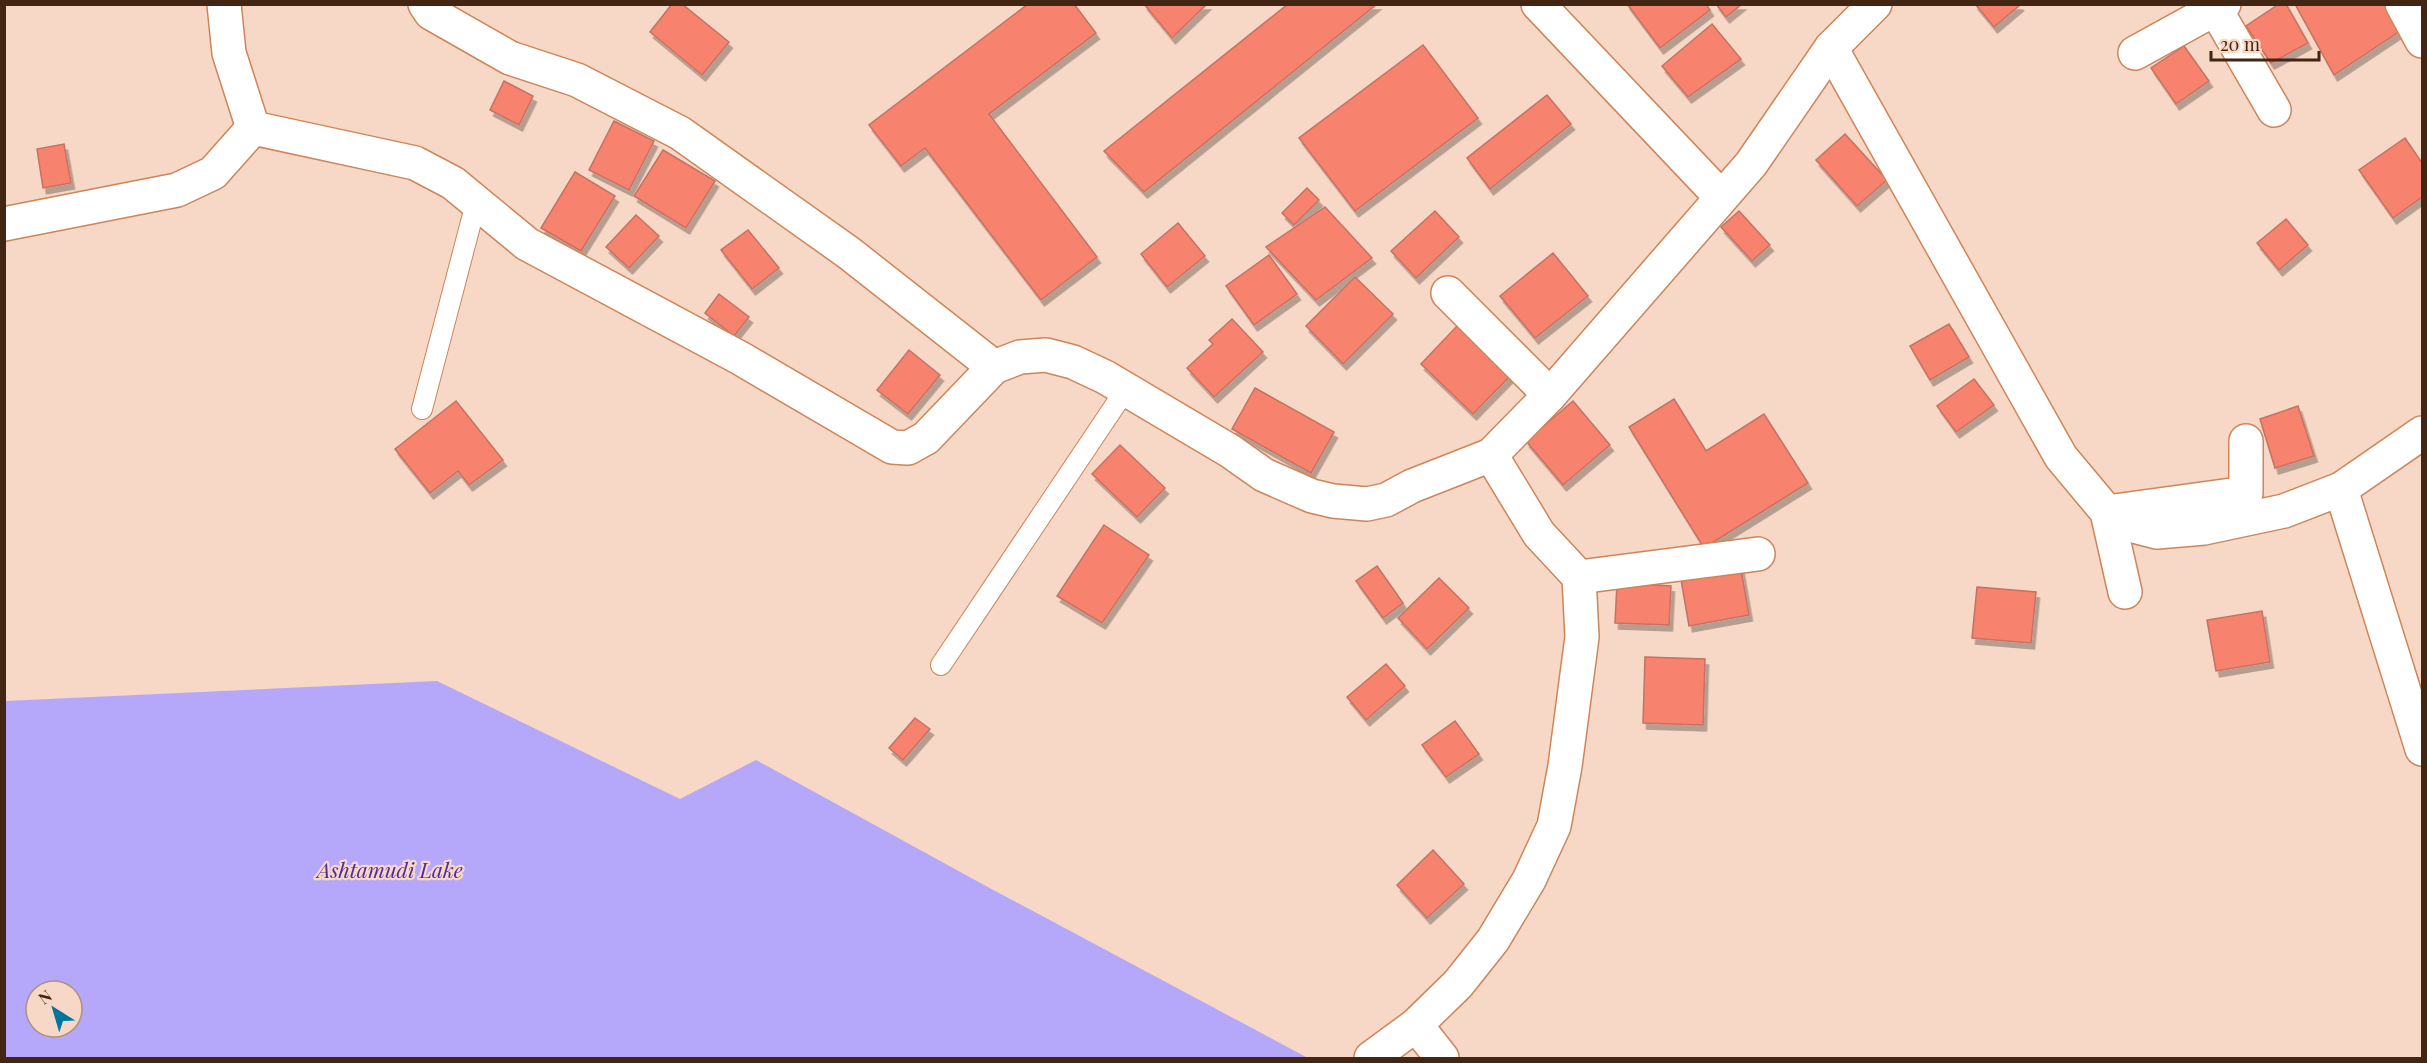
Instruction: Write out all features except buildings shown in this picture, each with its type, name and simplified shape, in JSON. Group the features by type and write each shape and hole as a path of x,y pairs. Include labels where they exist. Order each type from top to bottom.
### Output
{"street":[{"path":"225,4 229,53 253,128"},
{"path":"425,4 431,13 510,58 577,80 680,133 849,252 994,367"},
{"path":"1538,4 1721,197"},
{"path":"253,128 415,163 453,183 527,244 740,358 892,447 908,448 926,438 994,367 1020,357 1046,355 1073,362 1126,389 1230,451 1264,475 1312,496 1333,501 1367,504 1386,500 1412,486 1491,454 1550,395 1751,164 1831,48 1875,4"},
{"path":"2402,4 2422,41"},
{"path":"2135,53 2220,7 2274,110"},
{"path":"1831,48 2061,458 2107,512 2130,525 2157,532 2204,528 2284,511 2341,489 2422,433"},
{"path":"4,224 177,190 213,173 253,128"},
{"path":"1448,293 1550,395"},
{"path":"2107,512 2246,493 2246,441"},
{"path":"1371,1059 1416,1025 1458,984 1493,940 1529,880 1554,826 1565,766 1582,637 1579,577 1539,534 1491,454"},
{"path":"2341,489 2422,749"},
{"path":"2107,512 2126,592"},
{"path":"1579,577 1758,555"},
{"path":"1416,1025 1442,1059"}],"lane":[{"path":"422,409 476,203"},
{"path":"940,666 1126,389"}],"water":[{"name":"Ashtamudi Lake","path":"437,681 680,799 756,760 1308,1058 5,1058 5,701"}]}
